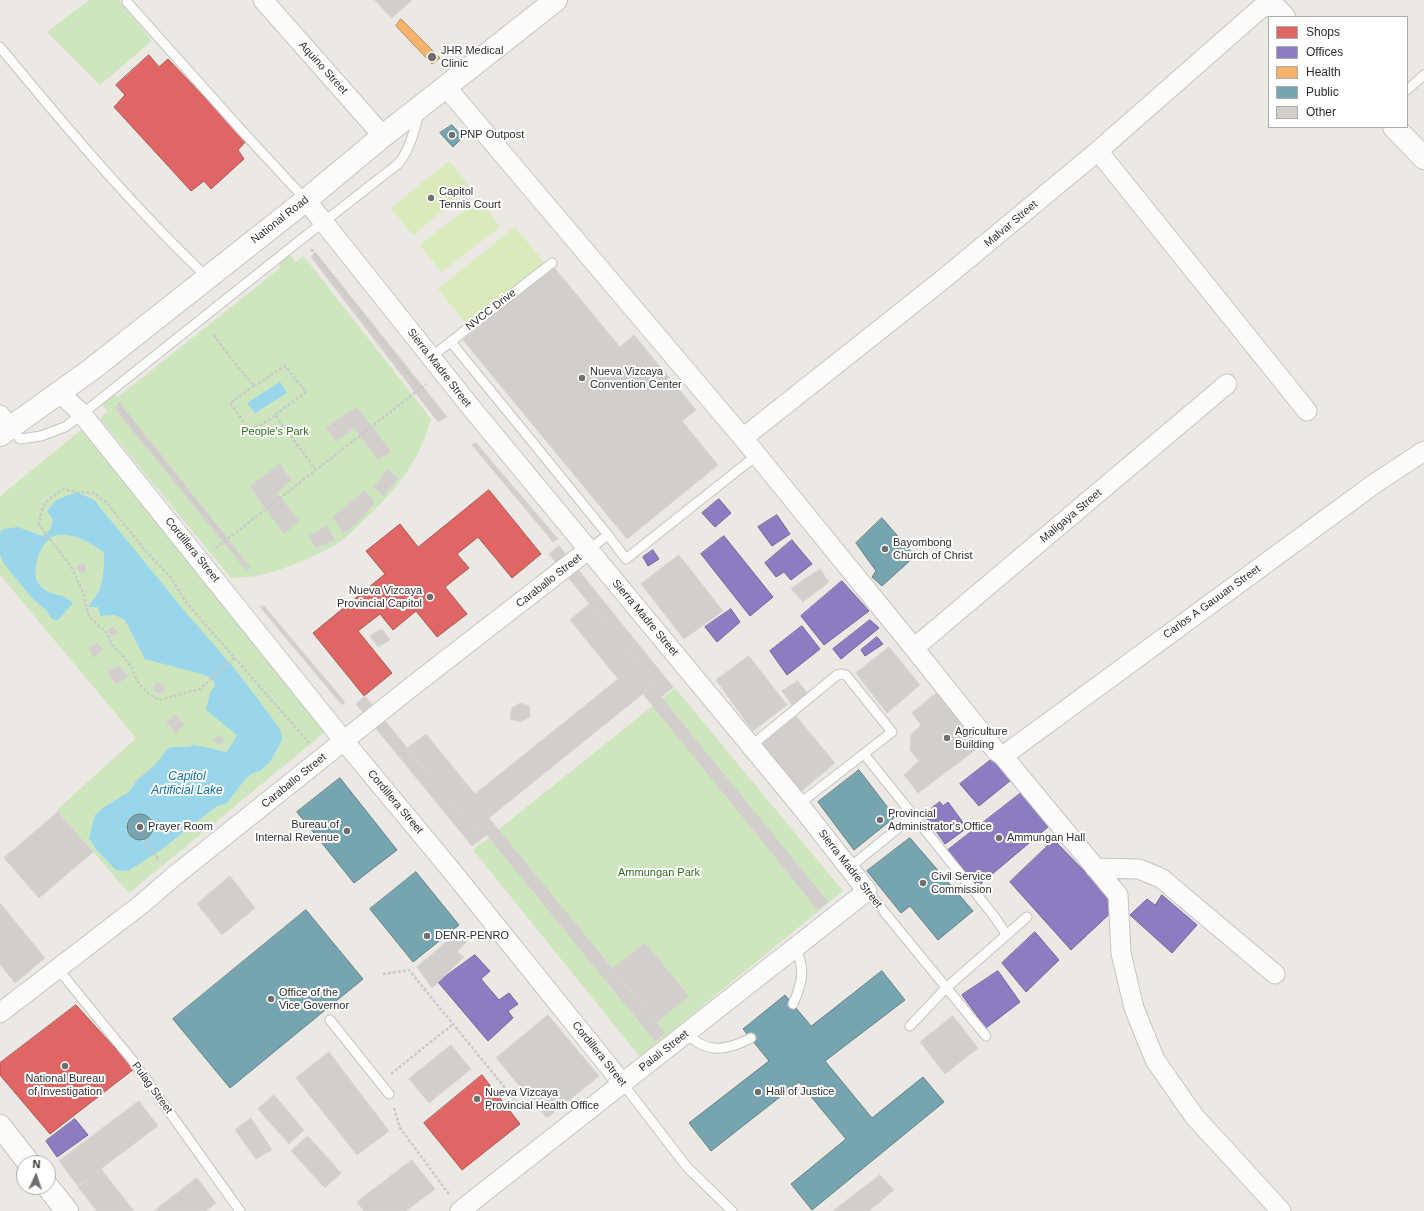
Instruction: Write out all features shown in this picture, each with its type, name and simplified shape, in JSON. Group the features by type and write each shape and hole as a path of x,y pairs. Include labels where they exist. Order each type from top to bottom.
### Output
{"main road":[{"name":"National Road","path":"3,425 59,392 92,369 306,200 383,136 556,0"},
{"path":"1269,0 1283,16"},
{"path":"1395,128 1424,158"},
{"path":"0,1126 23,1155"},
{"path":"54,1195 67,1211"}],"street":[{"name":"Aquino Street","path":"263,0 383,136"},
{"name":"Malvar Street","path":"742,438 941,281 1098,152 1269,0"},
{"path":"446,87 757,455 996,751 1002,756 1118,895 1121,953 1134,1008 1155,1060 1194,1116 1281,1211"},
{"path":"1098,152 1307,411"},
{"name":"Sierra Madre Street","path":"306,200 469,405 799,804 850,867 867,891"},
{"name":"Maligaya Street","path":"914,648 1227,384"},
{"name":"Cordillera Street","path":"59,392 82,414 231,598 344,741 451,870 623,1084"},
{"name":"Carlos A Gauuan Street","path":"1002,756 1374,484 1424,451"},
{"name":"Caraballo Street","path":"0,1013 143,903 173,877 410,688 588,550"},
{"path":"1095,868 1139,869 1161,878 1275,974"},
{"name":"Palali Street","path":"461,1210 867,891"}],"lane":[{"path":"127,2 306,200"},
{"path":"0,47 55,114 104,169 180,252 207,277"},
{"path":"1408,89 1424,75"},
{"path":"3,425 20,439 41,436 65,427 401,160 409,146 421,107"},
{"name":"NVCC Drive","path":"436,364 451,342 552,263"},
{"path":"451,342 626,559 757,455"},
{"path":"588,550 608,535"},
{"path":"750,746 837,675 846,675 892,732 799,804"},
{"path":"864,754 994,916 1006,934"},
{"path":"850,867 913,816"},
{"name":"Sierra Madre Street","path":"867,891 986,1036"},
{"path":"910,1026 946,988 1027,917"},
{"path":"793,1004 800,988 802,965 795,948"},
{"name":"Pulag Street","path":"58,969 133,1061 240,1211"},
{"path":"330,1020 389,1094"},
{"path":"687,1033 698,1044 720,1049 733,1047 751,1038"},
{"name":"Cordillera Street","path":"623,1084 687,1167 732,1211"}],"path":[{"path":"308,246 420,389"},
{"path":"214,335 232,360 254,386"},
{"path":"200,560 420,389 436,364"},
{"path":"285,366 306,392 275,416 250,432 230,403 285,366"},
{"path":"116,399 121,409 157,455 227,540"},
{"path":"275,416 316,470"},
{"path":"234,658 200,688 159,700 149,694 137,681 132,668 123,656 112,645 107,633 89,617 83,593 72,568 39,525 40,512 49,498 64,489 77,492 94,493 107,502 144,549 171,578 185,601 207,624 234,658 322,758"},
{"path":"144,840 164,866"},
{"path":"383,974 409,970 519,1105"},
{"path":"380,1083 453,1024"},
{"path":"389,1094 400,1128 461,1210"}],"green space":[{"path":"89,0 119,0 152,41 100,85 47,32"},
{"name":"Capitol Tennis Court","path":"449,161 471,188 413,235 391,208"},
{"name":"Capitol Tennis Court","path":"479,199 500,227 441,272 420,245"},
{"path":"515,227 546,265 469,327 438,289"},
{"name":"People's Park","path":"289,254 296,262 303,256 307,260 431,419 420,449 406,474 377,508 345,538 324,551 279,570 258,576 231,578 100,419 107,411 102,404 114,393 118,397 280,268 278,263"},
{"path":"86,426 330,728 129,893 57,810 136,738 0,575 0,496"},
{"name":"Ammungan Park","path":"675,688 843,891 640,1057 473,850"}],"water":[{"path":"280,382 287,393 255,413 247,403"},
{"name":"Capitol Artificial Lake","path":"77,492 94,500 187,614 235,669 281,731 282,740 270,762 260,771 253,773 246,778 227,803 217,806 162,849 128,871 116,870 96,849 89,838 95,815 104,807 129,792 137,780 154,766 168,748 189,747 193,745 226,752 237,735 206,710 210,693 215,686 212,678 145,659 125,620 115,615 100,616 98,607 88,607 98,593 102,582 104,553 99,549 76,537 64,535 52,537 43,547 37,562 36,577 38,583 46,591 64,597 73,603 58,620 52,619 46,610 33,599 4,564 0,555 0,533 3,529 18,527 42,536 50,530 53,520 47,511 56,500","holes":["135,814 146,815 153,823 152,834 144,841 133,839 126,831 127,821"]}],"building: Shops":[{"path":"149,55 159,67 168,59 246,141 238,150 244,159 211,189 204,181 191,191 114,107 125,95 116,85"},
{"path":"489,490 541,554 512,578 478,537 457,554 469,568 445,587 467,614 437,637 416,611 393,630 380,614 358,631 392,673 364,696 313,633 385,574 366,551 400,524 418,547"},
{"name":"National Bureau of Investigation","path":"76,1005 134,1069 50,1134 0,1075 0,1063"},
{"name":"Nueva Vizcaya Provincial Health Office","path":"482,1075 520,1124 462,1170 424,1123"}],"building: Offices":[{"path":"719,499 731,513 715,527 702,513"},
{"path":"777,515 790,534 772,546 758,527"},
{"path":"724,536 773,597 750,616 701,554"},
{"path":"792,540 812,564 791,580 784,572 776,577 765,563"},
{"path":"653,550 659,559 648,566 643,557"},
{"path":"842,581 869,611 824,645 801,616"},
{"path":"731,609 740,622 717,642 705,627"},
{"path":"870,620 879,628 841,659 833,649"},
{"path":"802,626 820,649 787,675 770,651"},
{"path":"877,637 883,644 865,656 861,650"},
{"path":"992,759 1011,780 979,806 960,784"},
{"name":"Ammungan Hall","path":"1021,793 1048,827 977,887 948,850"},
{"path":"940,802 943,806 948,802 967,828 945,844 926,817 934,812 932,808"},
{"path":"1054,840 1118,906 1071,950 1010,882"},
{"path":"1162,895 1197,925 1172,953 1130,915 1147,899 1155,905"},
{"path":"1035,932 1059,960 1026,992 1002,963"},
{"path":"475,955 490,971 481,979 499,1000 509,993 518,1004 508,1011 513,1018 488,1041 438,982"},
{"path":"998,971 1020,1002 986,1028 962,995"},
{"path":"75,1119 88,1135 57,1157 46,1141"}],"building: Health":[{"path":"401,19 440,58 432,64 396,26"}],"building: Public":[{"name":"PNP Outpost","path":"452,125 463,137 453,147 440,133"},
{"name":"Bayombong Church of Christ","path":"882,518 915,556 882,586 872,577 876,571 856,543"},
{"path":"859,770 895,817 854,850 818,802"},
{"name":"Bureau of Internal Revenue","path":"340,778 397,850 354,883 297,812"},
{"name":"Prayer Room","path":"140,814 149,818 153,827 149,836 140,840 131,836 127,827 131,818"},
{"path":"910,838 973,911 938,940 910,906 901,913 867,871"},
{"path":"416,872 459,925 413,962 370,909"},
{"path":"306,910 363,979 230,1088 173,1019"},
{"name":"Hall of Justice","path":"882,971 905,1000 825,1061 872,1118 923,1077 944,1102 812,1210 791,1184 846,1139 799,1082 711,1151 689,1123 769,1061 743,1029 785,995 811,1026"}],"building: Other":[{"path":"375,0 412,0 392,18"},
{"path":"316,253 447,417 438,422 311,257"},
{"name":"Nueva Vizcaya Convention Center","path":"553,266 620,347 634,335 696,410 682,421 718,465 627,539 463,340"},
{"path":"121,404 250,567 246,570 115,409"},
{"path":"357,407 391,452 378,460 354,428 336,441 326,428"},
{"path":"476,443 558,539 553,542 472,445"},
{"path":"280,464 291,480 277,493 299,521 284,534 250,487"},
{"path":"388,470 398,478 383,496 374,487"},
{"path":"365,491 375,502 355,525 343,533 333,517"},
{"path":"327,526 335,540 316,548 309,536"},
{"path":"559,546 673,687 661,697 828,902 818,910 643,694 655,684 549,554"},
{"path":"679,555 723,611 684,639 641,584"},
{"path":"80,564 85,564 86,571 81,573 77,568"},
{"path":"820,569 829,582 803,602 791,589"},
{"path":"590,604 655,684 474,830 407,748 426,734 475,794 618,679 570,620"},
{"path":"264,606 345,702 342,705 260,607"},
{"path":"113,627 118,632 112,636 108,630"},
{"path":"382,629 390,640 378,647 370,636"},
{"path":"97,643 103,649 93,658 89,648"},
{"path":"889,647 920,685 887,713 856,673"},
{"path":"749,656 787,705 753,731 716,680"},
{"path":"119,666 128,677 116,684 108,672"},
{"path":"798,681 808,694 792,705 782,691"},
{"path":"159,683 164,687 165,691 161,693 155,692 153,688 155,684"},
{"name":"Agriculture Building","path":"943,688 986,742 918,793 904,775 919,761 910,750 911,735 921,725 912,713"},
{"path":"365,696 474,830 489,818 665,1033 655,1041 487,835 472,846 356,704"},
{"path":"521,703 529,706 530,716 521,722 510,719 512,708"},
{"path":"175,715 184,725 176,733 166,723"},
{"path":"796,716 835,763 798,794 756,748"},
{"path":"217,736 222,736 224,742 219,745 214,741"},
{"path":"58,812 93,852 39,898 4,858"},
{"path":"230,876 255,908 222,935 197,904"},
{"path":"0,903 45,958 15,983 0,964"},
{"path":"461,930 469,939 457,952 464,957 432,988 417,967"},
{"path":"645,943 689,996 656,1023 612,969"},
{"path":"548,1015 599,1076 547,1118 496,1058"},
{"path":"953,1016 978,1048 945,1074 920,1042"},
{"path":"451,1045 471,1069 429,1103 409,1079"},
{"path":"329,1052 389,1131 357,1155 296,1078"},
{"path":"274,1095 304,1130 289,1144 258,1109"},
{"path":"139,1101 158,1126 78,1186 59,1161"},
{"path":"251,1118 272,1150 256,1159 235,1130"},
{"path":"308,1136 341,1173 325,1188 291,1151"},
{"path":"412,1160 435,1189 406,1211 364,1211 357,1202"},
{"path":"101,1169 134,1211 97,1211 78,1187"},
{"path":"880,1175 894,1190 869,1211 833,1211"},
{"path":"197,1178 216,1203 206,1211 154,1211"}],"place":[{"name":"JHR Medical Clinic","path":"432,57"},
{"name":"PNP Outpost","path":"452,135"},
{"name":"Capitol Tennis Court","path":"431,198"},
{"name":"Nueva Vizcaya Convention Center","path":"582,378"},
{"name":"Bayombong Church of Christ","path":"885,549"},
{"name":"Nueva Vizcaya Provincial Capitol","path":"430,597"},
{"name":"Agriculture Building","path":"947,738"},
{"name":"Provincial Administrator's Office","path":"880,820"},
{"name":"Prayer Room","path":"140,827"},
{"name":"Bureau of Internal Revenue","path":"347,831"},
{"name":"Ammungan Hall","path":"999,838"},
{"name":"Civil Service Commission","path":"923,883"},
{"name":"DENR-PENRO","path":"427,936"},
{"name":"Office of the Vice Governor","path":"271,999"},
{"name":"National Bureau of Investigation","path":"65,1066"},
{"name":"Hall of Justice","path":"758,1092"},
{"name":"Nueva Vizcaya Provincial Health Office","path":"477,1099"}]}
